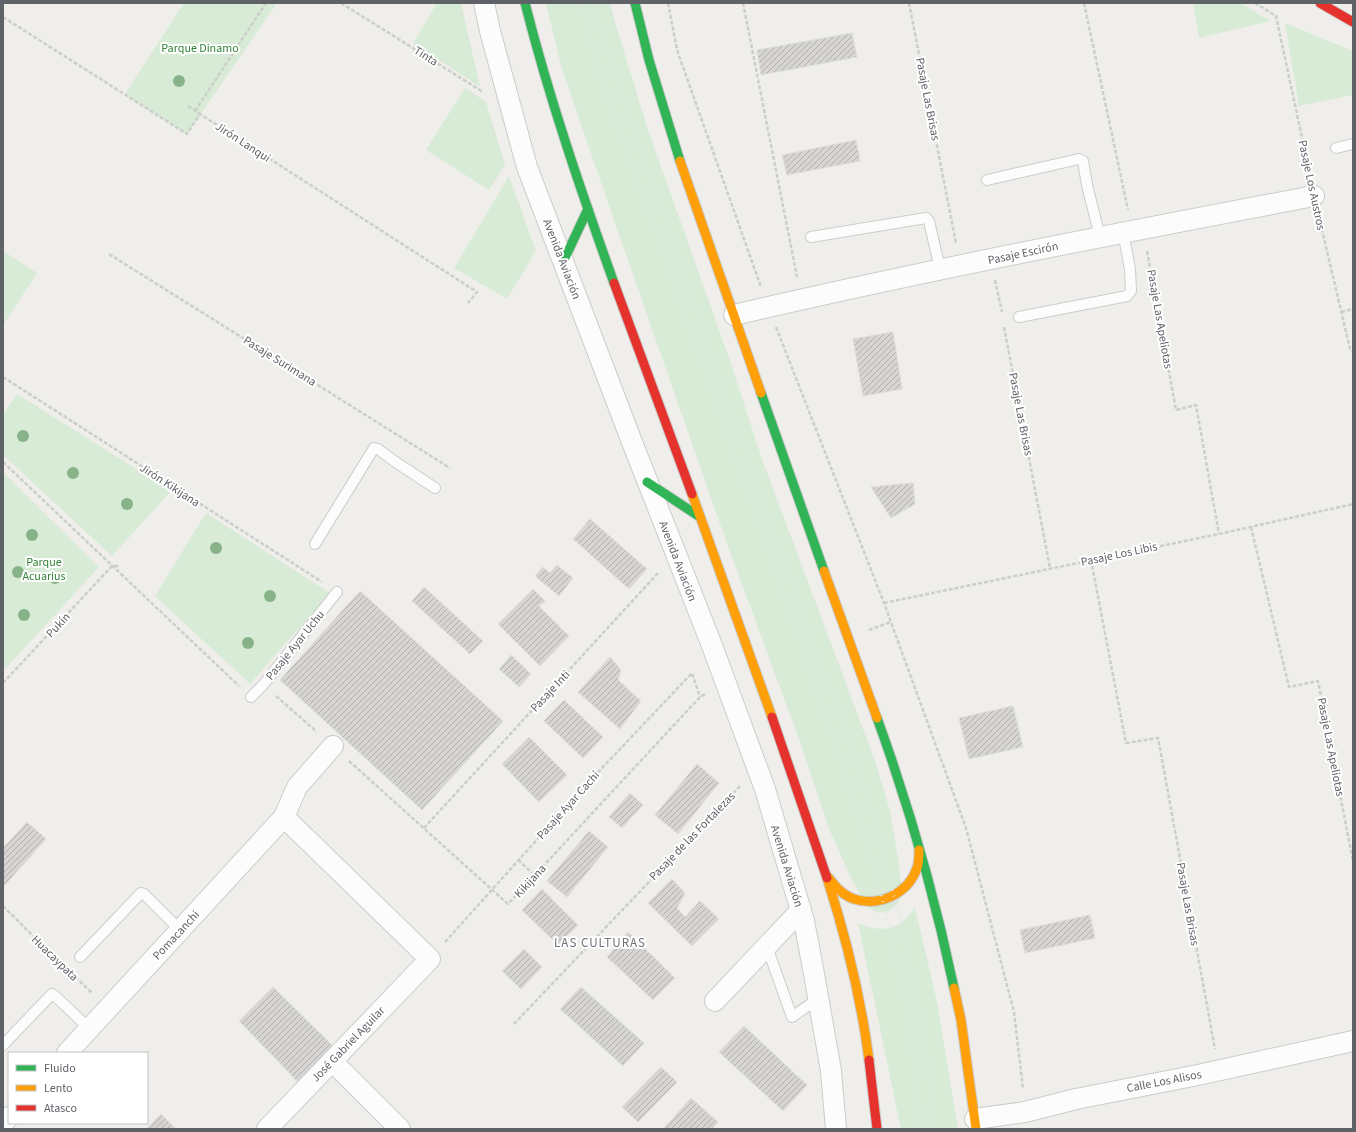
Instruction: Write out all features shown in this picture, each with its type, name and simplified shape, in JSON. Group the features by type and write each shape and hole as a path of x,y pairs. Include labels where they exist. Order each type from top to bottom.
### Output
{"main road":[{"path":"525,3 534,42 560,127 588,209 644,368 757,672 825,873 855,979 869,1058 878,1129"},
{"path":"635,3 650,60 683,170 886,742 918,844 942,931 961,1020 975,1124"},
{"path":"1320,3 1353,22"},
{"path":"563,262 588,209"},
{"path":"647,482 700,517"},
{"path":"825,873 830,882 846,895 865,902 885,900 903,890 915,874 919,859 918,844"}],"street":[{"name":"Avenida Aviación","path":"484,3 490,32 527,167 757,767 800,910 819,998 831,1071 836,1129"},
{"name":"Pasaje Escirón","path":"734,315 940,269 1133,230 1314,196"},
{"name":"Pomacanchi","path":"68,1052 284,817 297,787 332,746"},
{"path":"284,817 430,959"},
{"path":"715,1001 800,910"},
{"name":"José Gabriel Aguilar","path":"267,1129 430,959"},
{"name":"Calle Los Alisos","path":"975,1124 1076,1099 1353,1041"},
{"path":"332,1061 400,1129"}],"lane":[{"path":"1336,148 1353,144"},
{"path":"987,180 1079,159 1083,161 1087,185 1100,237"},
{"path":"811,237 926,218 930,221 940,269"},
{"path":"1019,317 1127,296 1131,291 1130,268 1133,230"},
{"path":"315,544 374,448 378,449 435,488"},
{"name":"Pasaje Ayar Uchu","path":"251,697 263,685 337,592"},
{"path":"80,957 141,893 144,894 180,930"},
{"path":"767,947 792,1017 819,998"},
{"path":"3,1045 52,994 90,1028"}],"path":[{"path":"195,111 266,3"},
{"name":"Tinta","path":"341,3 511,110"},
{"path":"668,3 677,50 768,307 884,603 966,828 1014,1012 1025,1112"},
{"path":"743,3 802,299"},
{"name":"Pasaje Las Brisas","path":"909,3 960,266"},
{"name":"Pasaje Las Apeliotas","path":"1084,3 1133,230 1176,410 1196,405 1219,534"},
{"name":"Pasaje Los Austros","path":"1255,3 1276,16 1314,196 1350,350 1353,352"},
{"path":"3,17 187,134 200,114 188,106"},
{"name":"Jirón Lanqui","path":"200,114 477,292 468,303"},
{"name":"Pasaje Surimana","path":"109,254 450,468"},
{"path":"991,259 1002,313"},
{"path":"1341,312 1353,309"},
{"name":"Pasaje Las Brisas","path":"1003,321 1050,568"},
{"name":"Jirón Kikijana","path":"3,377 337,592"},
{"path":"3,462 251,697"},
{"name":"Pasaje Los Libis","path":"884,603 1219,534 1353,504"},
{"name":"Pasaje Las Apeliotas","path":"1251,527 1289,687 1318,681 1353,861"},
{"name":"Pasaje Inti","path":"424,828 676,554"},
{"name":"Pasaje Las Brisas","path":"1091,560 1126,743 1158,738 1219,1070"},
{"path":"112,566 120,566"},
{"name":"Pukín","path":"3,683 112,566"},
{"name":"Pasaje Ayar Cachi","path":"430,959 518,860 692,672 700,697"},
{"name":"Kikijana","path":"263,685 508,904 700,697 726,684"},
{"name":"Pasaje de las Fortalezas","path":"514,1024 757,767"},
{"path":"518,860 535,875"},
{"name":"Huacaypata","path":"3,906 108,1009"}],"green space":[{"name":"Parque Dinamo","path":"184,3 277,3 187,134 125,94"},
{"path":"437,3 461,3 480,87 413,43"},
{"path":"546,3 610,3 647,127 730,361 763,462 875,761 890,811 902,892 898,903 889,911 878,913 867,907 850,876 830,831 799,739 726,541 561,66"},
{"path":"1193,3 1240,3 1270,21 1199,38"},
{"path":"1285,23 1353,51 1353,95 1299,106"},
{"path":"465,88 486,102 505,165 489,190 426,150"},
{"path":"509,176 536,251 507,299 454,268"},
{"path":"3,251 37,273 3,325"},
{"path":"17,394 171,491 112,556 3,455 3,415"},
{"name":"Parque Acuarius","path":"3,472 99,567 6,668 3,666"},
{"path":"206,513 330,593 250,684 155,596"},
{"path":"915,907 938,1007 958,1129 901,1129 858,923 875,928 890,928 903,921"}],"building":[{"path":"852,33 857,57 761,75 757,50"},
{"path":"856,140 860,161 787,175 782,155"},
{"path":"893,332 902,389 863,396 853,339"},
{"path":"913,483 915,504 891,518 871,487"},
{"path":"590,519 647,569 629,589 573,539"},
{"path":"557,565 573,578 559,596 535,576 543,567 550,573"},
{"path":"424,587 483,641 470,654 412,601"},
{"path":"533,589 545,601 539,606 569,636 540,666 498,624"},
{"path":"360,591 503,721 422,810 280,680"},
{"path":"511,655 531,674 519,687 499,669"},
{"path":"610,657 621,670 618,680 641,701 620,729 578,692"},
{"path":"564,700 603,737 583,758 544,721"},
{"path":"1013,706 1023,747 969,759 959,718"},
{"path":"529,737 567,775 539,802 502,764"},
{"path":"697,764 719,783 678,834 655,815"},
{"path":"630,793 643,805 622,828 609,817"},
{"path":"27,822 46,839 3,887 3,848"},
{"path":"589,831 608,847 567,897 547,881"},
{"path":"672,879 685,893 677,908 685,917 700,901 719,919 692,946 648,903"},
{"path":"542,889 578,925 558,945 522,910"},
{"path":"1090,915 1095,938 1025,953 1020,930"},
{"path":"628,932 675,978 653,1000 607,957"},
{"path":"524,949 542,967 521,989 502,971"},
{"path":"273,987 334,1047 299,1083 239,1021"},
{"path":"581,987 644,1043 623,1066 560,1009"},
{"path":"744,1026 807,1085 783,1111 719,1052"},
{"path":"661,1067 677,1082 638,1122 622,1107"},
{"path":"691,1098 718,1122 712,1129 663,1129"},
{"path":"161,1114 176,1129 146,1129"}],"railway":[{"path":"580,3 612,110 653,219 801,643 863,827 904,989 912,1036 921,1129"},
{"path":"594,3 628,114 755,480 856,759 875,822 906,942 926,1051 935,1129"}],"traffic: fast":[{"path":"525,3 544,74 566,144 614,283"},
{"path":"635,3 649,60 680,161"},
{"path":"563,262 588,209"},
{"path":"761,393 824,571"},
{"path":"647,482 700,517"},
{"path":"877,718 900,785 930,886 954,988"}],"traffic: slow":[{"path":"680,161 761,393"},
{"path":"692,494 772,717"},
{"path":"824,571 877,718"},
{"path":"828,877 839,890 854,899 864,901 883,900 900,891 913,877 918,864 919,850"},
{"path":"827,878 852,968 862,1014 869,1060"},
{"path":"954,988 961,1020 976,1129"}],"traffic: jam":[{"path":"1320,3 1353,22"},
{"path":"614,283 692,494"},
{"path":"772,717 827,878"},
{"path":"869,1060 877,1129"}],"district":[{"name":"LAS CULTURAS","path":"600,942"}]}
